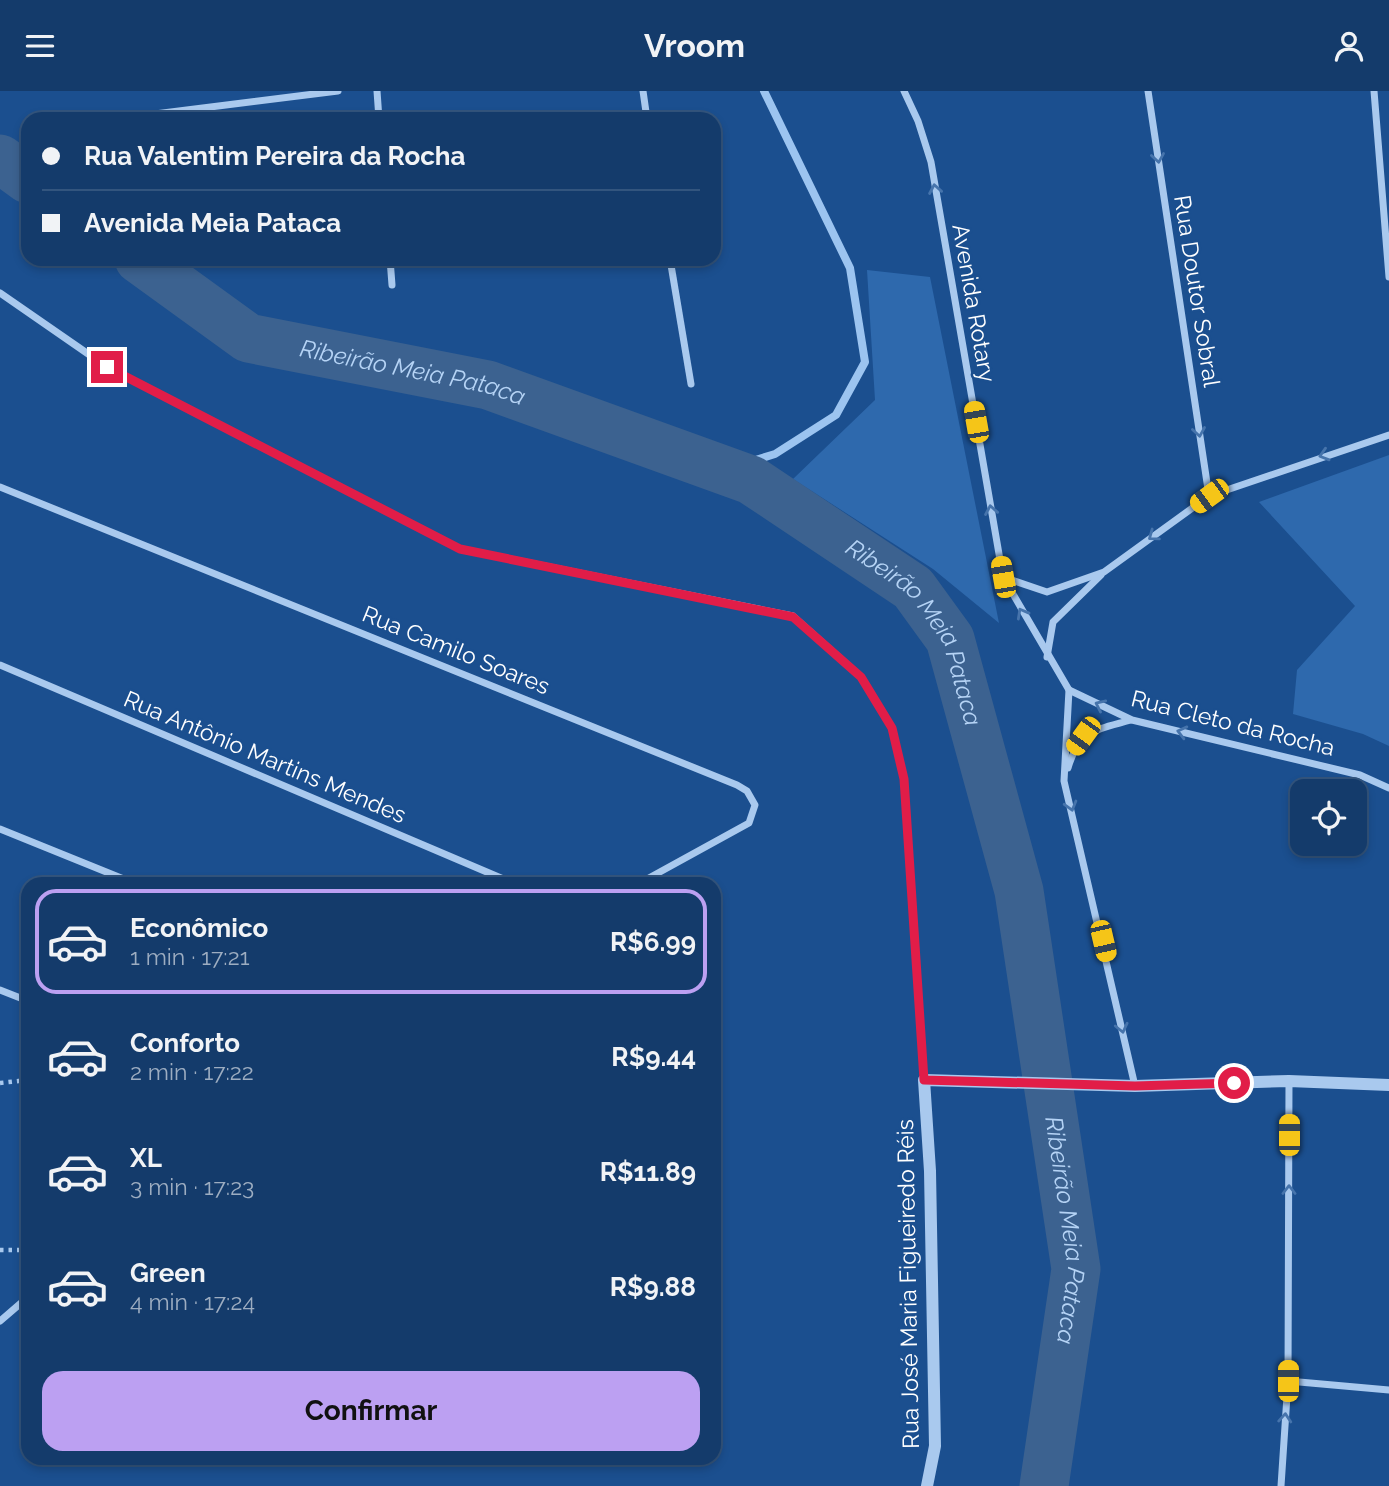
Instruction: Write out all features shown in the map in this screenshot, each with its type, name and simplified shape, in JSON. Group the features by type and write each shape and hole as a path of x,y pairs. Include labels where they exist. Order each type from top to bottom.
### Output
{"street":[{"path":"172,112 338,91"},
{"path":"377,91 378,112"},
{"path":"643,91 646,112"},
{"name":"Avenida Rotary","path":"904,91 918,121 930,162 1003,577 1047,657 1069,690"},
{"name":"Rua Doutor Sobral","path":"1148,91 1209,496"},
{"path":"1374,91 1389,277"},
{"path":"391,266 393,285"},
{"path":"671,266 691,384"},
{"path":"0,293 107,367 460,549 793,617 861,677 892,728 904,779 924,1080 1135,1086 1289,1081 1389,1085"},
{"path":"1047,657 1053,622 1104,572 1209,496 1389,435"},
{"name":"Rua Camilo Soares","path":"0,487 747,791 755,806 749,823 651,877"},
{"path":"1003,577 1047,592 1104,572"},
{"name":"Rua Antônio Martins Mendes","path":"0,665 499,877"},
{"path":"1069,690 1064,781 1135,1086"},
{"name":"Rua Cleto da Rocha","path":"1069,690 1132,720 1360,775 1389,788"},
{"path":"1064,781 1073,750 1083,736 1132,720"},
{"path":"0,829 119,877"},
{"path":"0,990 21,998"},
{"name":"Rua José Maria Figueiredo Réis","path":"924,1080 930,1171 935,1446 927,1486"},
{"path":"1281,1486 1288,1381 1289,1081"},
{"path":"0,1321 21,1303"},
{"path":"1288,1381 1389,1390"}],"path":[{"path":"0,1083 21,1081"},
{"path":"0,1250 21,1250"}],"shaded area":[{"path":"867,270 930,277 999,623 933,569 793,479 875,400"},
{"path":"1389,455 1389,746 1363,734 1293,714 1297,670 1355,606 1259,502"}],"waterway":[{"path":"723,470 775,454 836,415 865,362 850,268 764,91"},
{"name":"Ribeirão Meia Pataca","path":"0,159 21,174"},
{"name":"Ribeirão Meia Pataca","path":"149,266 248,338 488,385 751,480 913,588 950,639 1019,891 1076,1269 1044,1486"}],"route":[{"path":"107,367 460,549 793,617 861,677 892,728 904,779 924,1080 1135,1086 1234,1083"}]}
